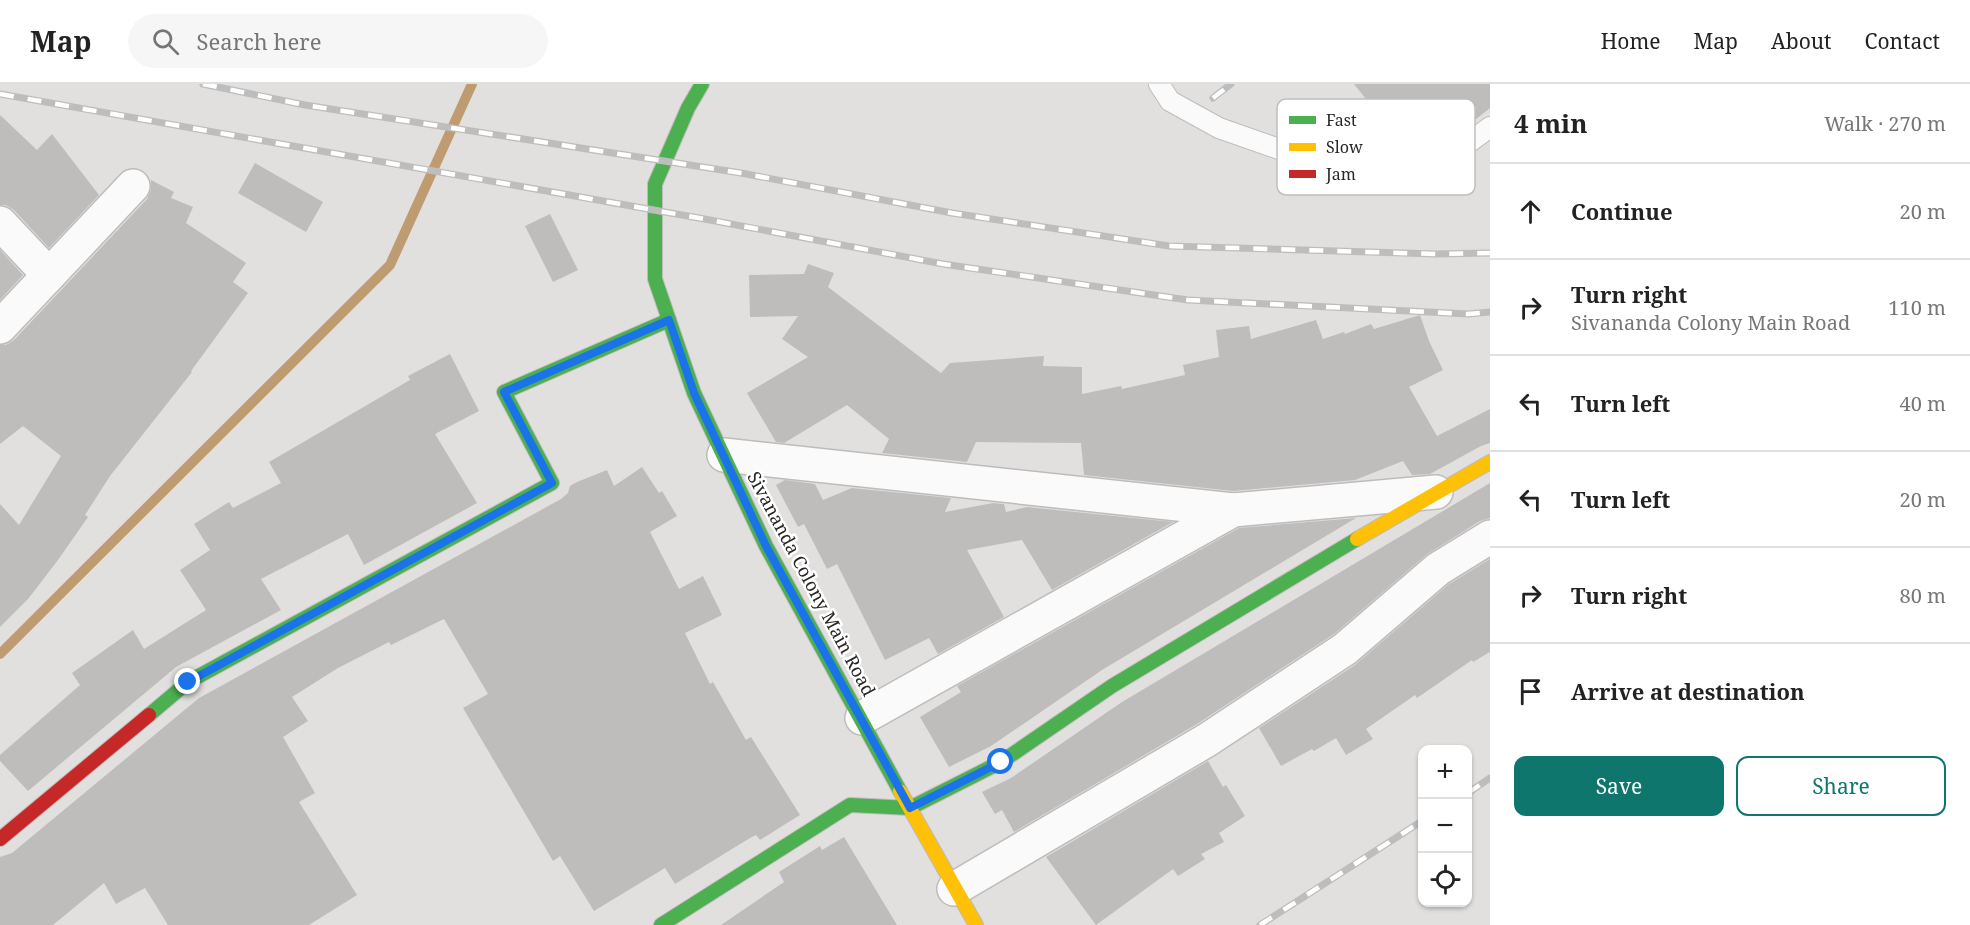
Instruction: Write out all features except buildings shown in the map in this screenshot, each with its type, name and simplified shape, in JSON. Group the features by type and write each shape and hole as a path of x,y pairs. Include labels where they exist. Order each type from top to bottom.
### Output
{"street":[{"name":"Sivananda Colony Main Road","path":"702,84 688,108 655,184 655,279 694,393 766,546 976,925"},
{"path":"0,327 133,186"},
{"path":"0,223 49,275"},
{"path":"0,839 188,682 552,483 504,392 669,320"},
{"path":"724,455 1233,510 1436,492"},
{"path":"661,925 850,805 910,808 1001,762 1112,686 1490,462"},
{"path":"861,718 1233,510"},
{"path":"954,889 1207,740 1345,650 1438,569 1490,537"}],"lane":[{"path":"1159,84 1170,101 1219,128 1277,148"},
{"path":"1475,138 1490,127"}],"waterway":[{"path":"0,654 390,265 472,84"}],"railway":[{"path":"203,84 305,105 741,173 952,213 1169,246 1436,254 1490,253"},
{"path":"1213,98 1231,84"},
{"path":"0,94 710,220 943,264 1188,300 1468,314 1490,312"},
{"path":"1472,790 1490,778"},
{"path":"1260,925 1418,824"}],"traffic: fast":[{"path":"702,84 688,108 655,184 655,279 694,393 766,546 900,791"},
{"path":"149,715 188,682 552,483 504,392 669,320"},
{"path":"661,925 850,805 910,808 1001,762 1112,686 1357,539"}],"traffic: slow":[{"path":"1357,539 1490,462"},
{"path":"900,791 976,925"}],"traffic: jam":[{"path":"0,839 149,715"}],"route":[{"path":"188,682 552,483 504,392 669,320 694,393 766,546 910,808 1001,762"}]}
